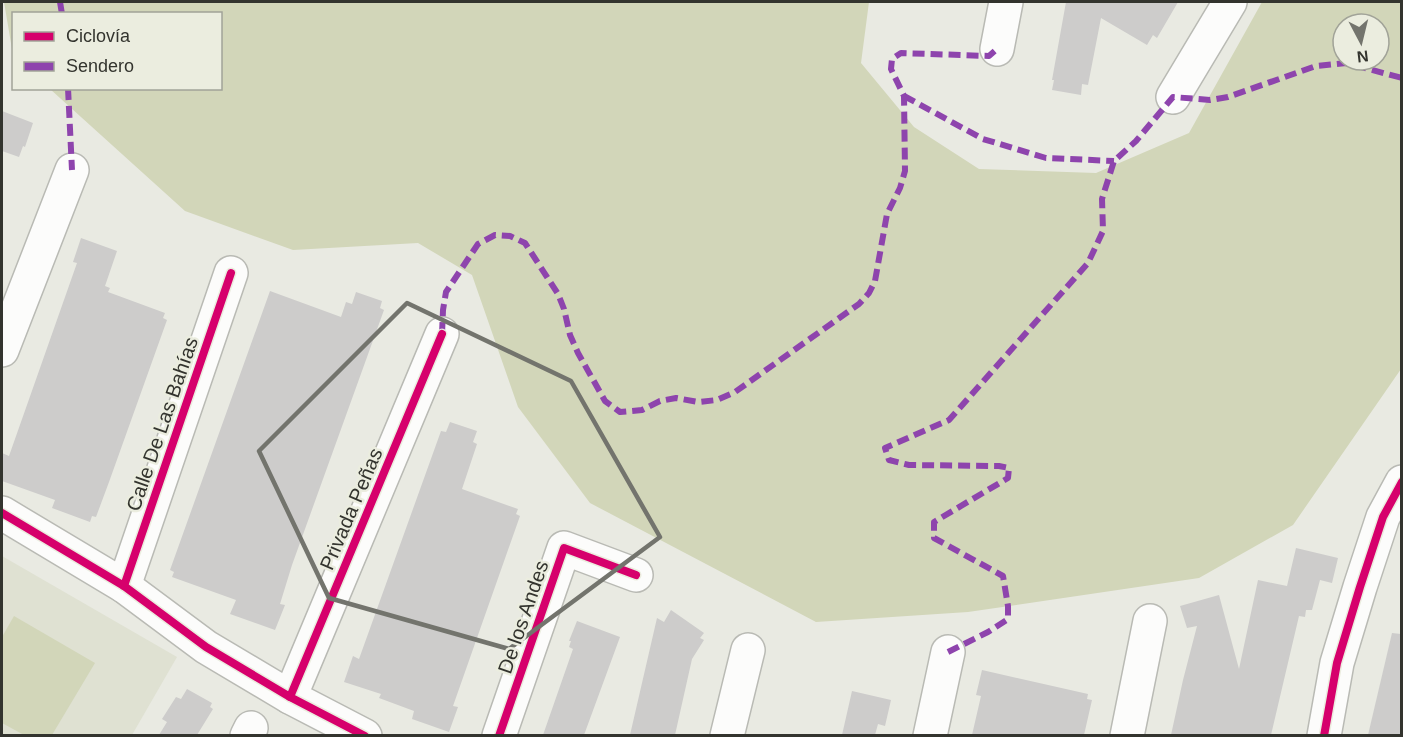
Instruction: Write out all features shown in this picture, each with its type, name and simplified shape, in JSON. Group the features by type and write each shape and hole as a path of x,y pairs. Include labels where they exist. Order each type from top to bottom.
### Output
{"street":[{"path":"997,49 1006,2"},
{"path":"1173,97 1230,2"},
{"path":"2,350 72,170"},
{"name":"Calle De Las Bahías","path":"124,586 231,273"},
{"name":"Privada Peñas","path":"290,697 442,334"},
{"path":"1324,735 1337,663 1360,586 1383,517 1401,482"},
{"path":"2,513 124,586 206,648 290,697 365,735"},
{"name":"De los Andes","path":"500,735 564,548 636,575"},
{"path":"1126,735 1150,621"},
{"path":"728,735 748,650"},
{"path":"930,735 948,652"}],"highlighted area":[{"path":"407,303 571,381 660,537 509,649 329,598 259,451"}],"shaded area":[{"path":"2,556 177,657 132,735 2,735"}],"green space":[{"path":"4,2 869,2 861,63 914,127 979,169 1096,173 1189,133 1262,2 1401,2 1401,369 1293,525 1199,578 968,612 816,622 590,503 518,407 472,275 418,243 293,250 185,211 51,90 222,90 222,12 12,12 12,49"},
{"path":"14,616 95,663 52,735 24,735 2,723 2,637"}],"building":[{"path":"1066,2 1178,2 1157,38 1153,35 1147,45 1101,18 1088,85 1082,84 1081,95 1052,90"},
{"path":"2,111 33,123 19,157 2,151"},
{"path":"81,238 117,251 105,286 110,288 108,292 165,313 163,318 167,320 96,517 92,516 90,522 52,508 55,500 2,481 2,453 9,456 77,263 73,262"},
{"path":"270,291 341,317 346,302 352,304 356,292 382,301 380,308 384,310 292,565 280,604 285,605 275,630 230,614 236,600 172,577 174,572 170,570"},
{"path":"450,422 477,431 473,442 477,444 462,489 518,509 516,514 520,516 453,706 458,707 449,732 412,719 414,711 379,698 381,694 344,682 353,656 359,659 441,431 446,432"},
{"path":"1296,548 1338,558 1332,583 1320,580 1312,610 1306,610 1305,617 1299,616 1271,735 1171,735 1197,626 1187,628 1180,606 1219,595 1239,669 1258,580 1287,586"},
{"path":"671,610 704,633 700,638 704,640 692,659 675,735 630,735 657,618 664,622"},
{"path":"577,621 620,637 584,735 543,735 573,649 569,647 571,641 569,641"},
{"path":"1392,633 1401,634 1401,735 1368,735"},
{"path":"982,670 1088,694 1087,699 1092,700 1084,735 972,735 981,696 976,695"},
{"path":"187,689 212,703 210,707 213,709 197,735 159,735 167,722 162,719 176,697 181,699"},
{"path":"852,691 891,700 885,726 878,724 875,735 842,735"}],"marked path":[{"path":"60,2 62,12"},
{"path":"442,334 446,292 478,244 495,235 510,236 525,243 558,294 578,353 605,401 620,412 642,410 660,401 676,398 698,402 717,400 735,392 859,304 869,293 875,281 887,214 900,188 905,171 904,96 891,69 892,59 901,53 989,56 997,49"},
{"path":"948,652 1008,619 1008,606 1003,576 934,538 934,522 1008,478 1009,468 909,465 889,460 885,448 949,420 1088,263 1103,231 1102,199 1114,161 1136,141 1173,97 1210,100 1228,97 1316,66 1346,63 1402,78"},
{"path":"68,90 72,170"},
{"path":"904,96 983,139 1046,158 1114,161"}],"cycle path":[{"path":"124,586 231,273"},
{"path":"290,697 442,334"},
{"path":"1324,736 1337,663 1360,587 1383,517 1402,482"},
{"path":"2,513 124,586 206,647 290,697 365,736"},
{"path":"499,736 564,548 636,575"}]}
